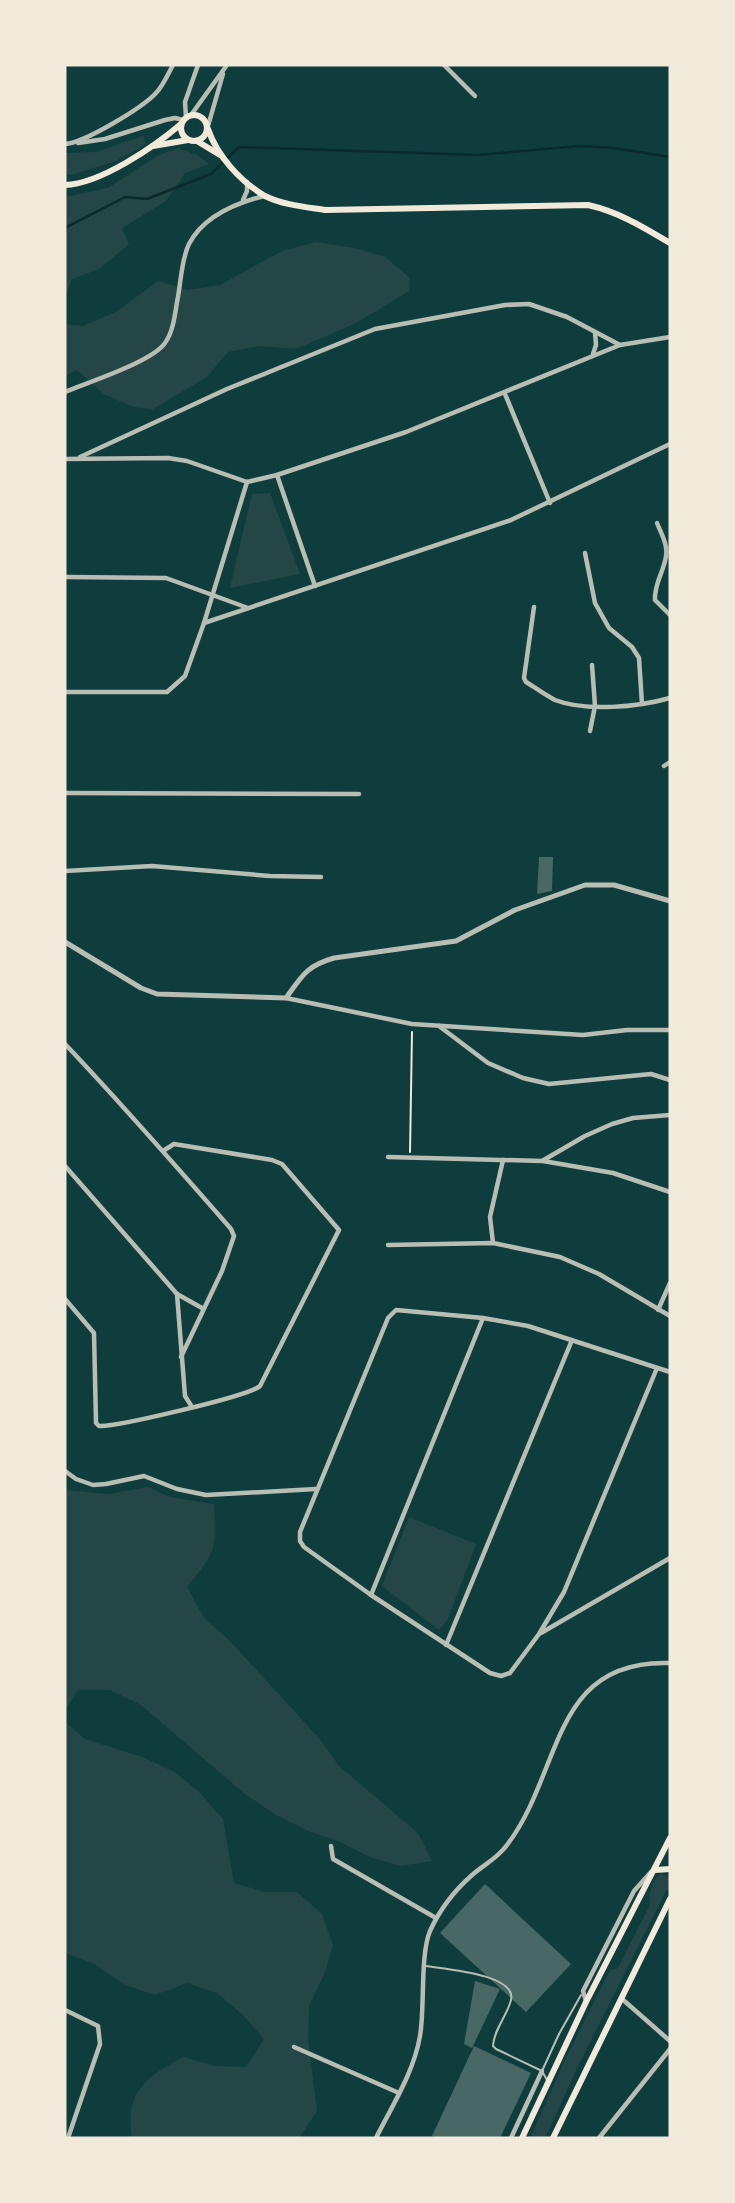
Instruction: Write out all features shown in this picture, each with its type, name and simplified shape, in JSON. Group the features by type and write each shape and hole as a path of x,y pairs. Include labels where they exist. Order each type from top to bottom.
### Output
{"main road":[{"path":"65,185 85,183 102,177 152,146 185,119 204,118 222,157 233,170 265,196 299,206 325,210 589,205 621,215 670,243"},
{"path":"185,119 182,133 188,140"},
{"path":"197,141 204,137 208,128"},
{"path":"152,146 197,141 222,157"},
{"path":"522,2138 586,2002 670,1839"},
{"path":"655,1870 670,1869"},
{"path":"554,2138 670,1899"}],"street":[{"path":"73,144 123,117 156,93 173,65"},
{"path":"185,119 185,102 198,65"},
{"path":"444,65 475,96"},
{"path":"185,119 226,67"},
{"path":"208,128 226,67"},
{"path":"65,144 106,139 165,120 185,119"},
{"path":"242,201 247,191 247,181"},
{"path":"65,393 154,355 166,342 173,325 188,246 209,220 242,201 265,196"},
{"path":"76,459 228,390 375,329 529,304 567,317 620,345"},
{"path":"593,354 596,345 595,331"},
{"path":"65,459 168,458 187,461 247,482 406,432 505,394 593,354 620,345 670,337"},
{"path":"505,394 550,503"},
{"path":"204,623 511,520 670,444"},
{"path":"276,475 315,586"},
{"path":"65,692 167,692 185,676 247,482"},
{"path":"657,523 666,546 666,557 654,588 655,600 670,615"},
{"path":"584,553 595,603 610,628 632,647 639,658 642,704"},
{"path":"65,577 166,579 249,609"},
{"path":"534,607 524,678 555,700 580,706 595,706 642,704 670,698"},
{"path":"590,731 595,706 592,664"},
{"path":"664,766 670,762"},
{"path":"65,793 359,794"},
{"path":"65,871 152,866 270,876 321,877"},
{"path":"286,998 305,972 317,963 456,941 516,910 586,885 614,885 670,901"},
{"path":"65,942 141,989 157,994 286,998 412,1024 583,1035 627,1030 670,1030"},
{"path":"439,1025 488,1063 523,1078 549,1084 651,1074 670,1080"},
{"path":"65,1044 163,1150 231,1229 234,1236 222,1271 202,1308 181,1357"},
{"path":"542,1161 585,1136 612,1125 633,1118 670,1115"},
{"path":"65,1299 94,1333 96,1423 103,1427 251,1392 260,1386 339,1230 282,1164 272,1160 174,1144 163,1150"},
{"path":"388,1157 542,1161 613,1173 670,1192"},
{"path":"493,1243 490,1217 503,1160"},
{"path":"65,1166 177,1294 202,1308"},
{"path":"388,1245 493,1243 560,1257 599,1274 670,1316"},
{"path":"658,1310 670,1283"},
{"path":"177,1294 185,1396 192,1407"},
{"path":"657,1368 564,1592 539,1634 510,1673 501,1676 490,1673 371,1595 304,1547 300,1541 300,1532 316,1489 391,1313 396,1310 484,1318 528,1326 670,1372"},
{"path":"371,1595 484,1318"},
{"path":"180,1327 192,1332"},
{"path":"446,1645 572,1340"},
{"path":"65,1471 76,1479 93,1485 144,1476 177,1489 206,1494 316,1489"},
{"path":"539,1634 670,1558"},
{"path":"376,2138 399,2093 419,2040 429,1934 443,1905 508,1845 528,1810 573,1707 593,1684 616,1671 647,1662 670,1663"},
{"path":"331,1846 333,1859 436,1918"},
{"path":"586,2002 583,1991 634,1891 646,1876 655,1870"},
{"path":"620,1998 670,2040"},
{"path":"65,2010 98,2026 100,2044 68,2138"},
{"path":"294,2047 399,2093"},
{"path":"599,2138 670,2049"},
{"path":"511,2138 542,2071"}],"lane":[{"path":"425,1966 474,1974 502,1982 509,1988 512,1993 511,2001 493,2042 496,2049 542,2071 548,2081"},
{"path":"542,2071 583,1991"}],"path":[{"path":"410,1159 412,1024"}],"shaded area":[{"path":"143,136 146,144 116,161 71,175 65,174 65,153 96,152"},
{"path":"178,148 197,155 209,164 185,173 166,201 122,228 129,244 99,269 72,279 65,297 65,197 108,188 157,156"},
{"path":"316,242 355,248 385,257 410,278 409,291 356,323 296,349 260,346 228,352 207,377 153,409 133,407 104,394 77,370 65,376 65,324 83,326 116,312 158,281 188,290 220,285 282,251"},
{"path":"270,493 300,574 230,588 252,494"},
{"path":"148,1487 170,1497 214,1504 215,1532 212,1549 204,1565 187,1587 204,1618 229,1640 319,1738 339,1766 418,1833 432,1861 400,1866 370,1857 276,1815 245,1794 141,1705 110,1690 78,1690 65,1710 65,1490 109,1494"},
{"path":"409,1517 476,1544 448,1619 439,1630 382,1586"},
{"path":"65,1722 85,1739 145,1758 176,1773 201,1794 223,1819 234,1883 264,1892 297,1892 322,1914 333,1945 324,1975 309,2006 308,2038 317,2111 299,2138 132,2138 130,2122 135,2097 141,2087 159,2071 184,2057 214,2066 246,2067 264,2039 242,2014 217,1993 187,1983 155,1995 125,1985 94,1964 65,1953"},
{"path":"661,1874 669,1877 669,1890 667,1889 581,2060 545,2138 530,2138 610,1970 618,1968 650,1905 651,1887"}],"building":[{"path":"539,857 553,857 552,891 537,894"},
{"path":"485,1884 571,1964 526,2012 440,1933"},
{"path":"475,1981 500,1989 472,2048 464,2044"},
{"path":"474,2046 531,2073 500,2138 436,2138 432,2136"}],"waterway":[{"path":"65,228 125,197 147,199 211,174 239,147 478,155 579,146 670,157"}]}
